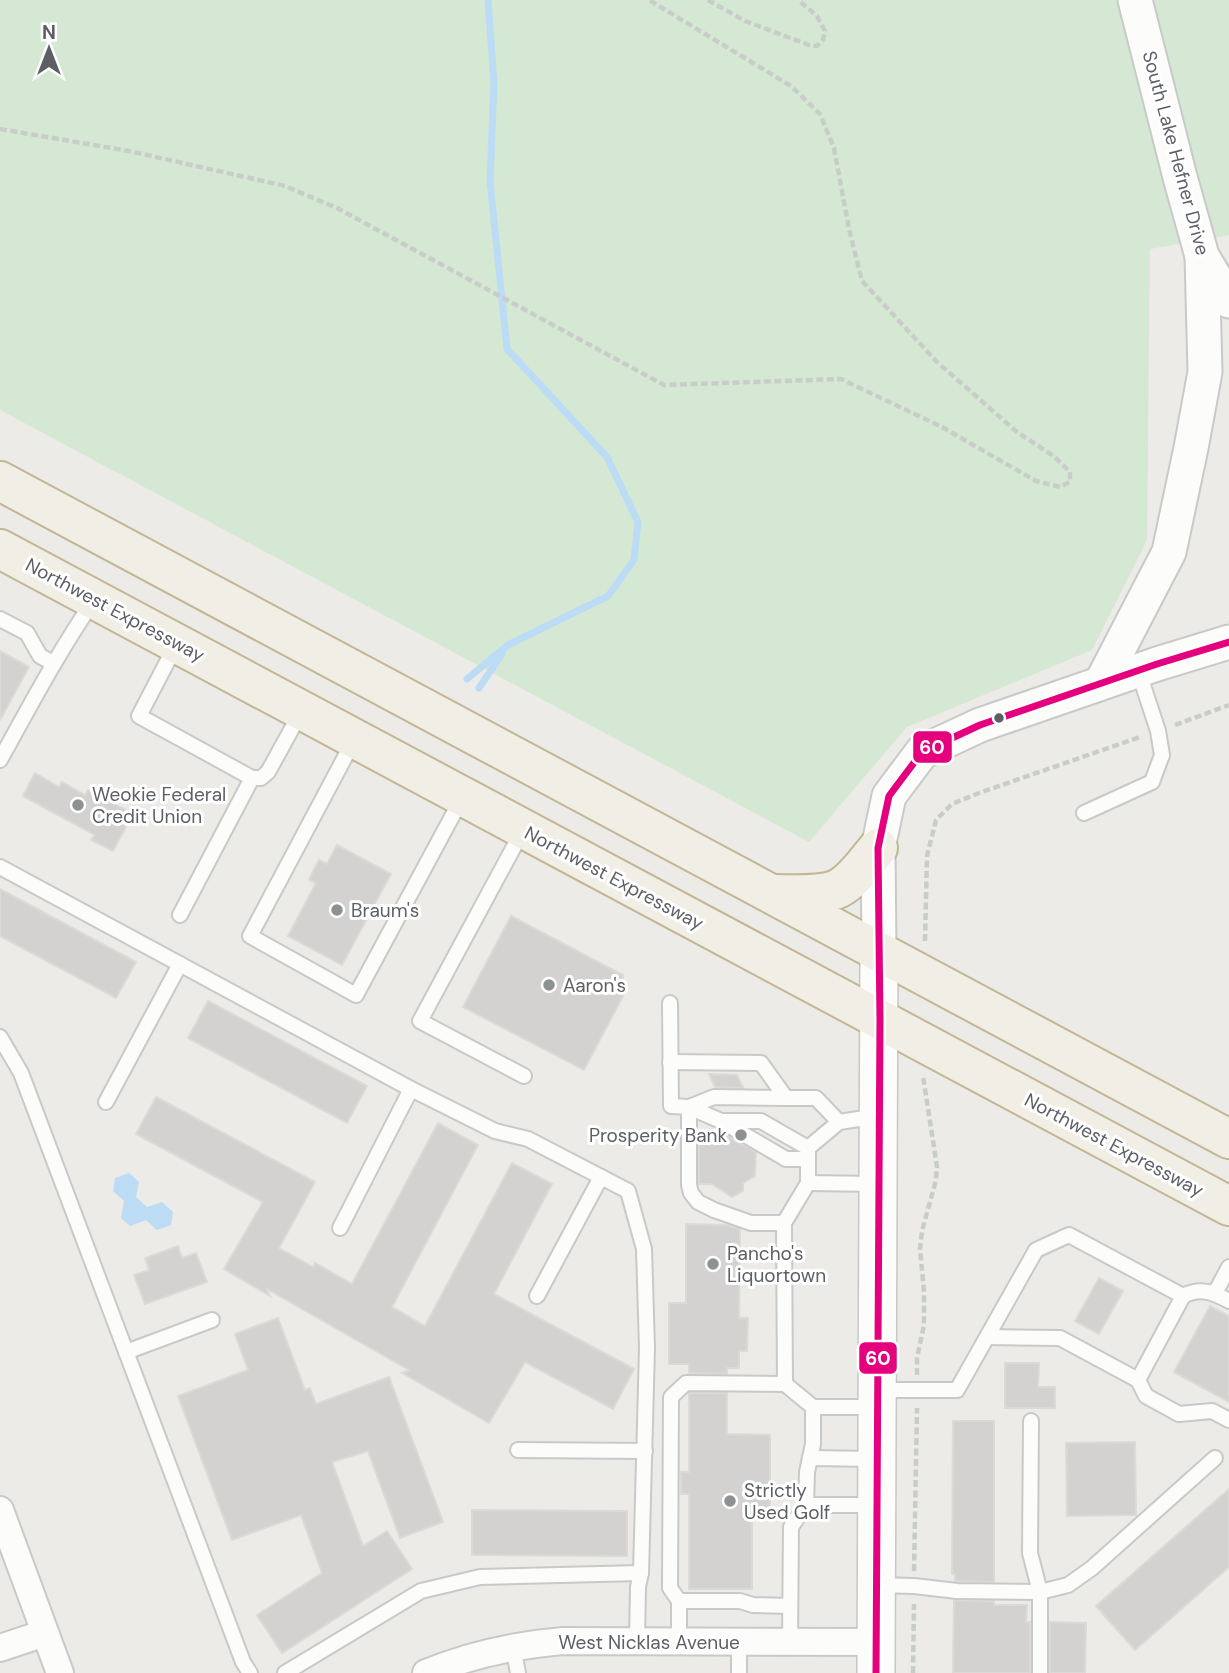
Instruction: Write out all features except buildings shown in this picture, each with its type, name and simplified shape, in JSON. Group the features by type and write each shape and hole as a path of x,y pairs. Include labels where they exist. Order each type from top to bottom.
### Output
{"highway":[{"path":"0,481 1229,1139"},
{"path":"95,599 123,547"},
{"name":"Northwest Expressway","path":"0,549 1229,1206"},
{"path":"773,894 817,894 837,889 852,878 878,848"}],"main road":[{"path":"876,1657 879,951"}],"street":[{"name":"South Lake Hefner Drive","path":"1135,0 1202,256 1229,301"},
{"path":"1101,683 1169,552 1205,372 1202,256"},
{"path":"879,951 878,848 889,796 922,752 980,724 1229,642"},
{"path":"0,1510 61,1673"},
{"path":"0,1648 45,1633"},
{"name":"West Nicklas Avenue","path":"426,1673 460,1660 513,1647 563,1641 790,1642 876,1657"}],"lane":[{"path":"0,760 53,663 95,599"},
{"path":"0,618 27,633 40,656 53,663"},
{"path":"177,643 139,716 252,778 261,778 268,772 302,710"},
{"path":"1084,813 1152,782 1162,755 1158,731 1138,670"},
{"path":"355,739 250,936 356,995 463,796"},
{"path":"180,915 252,778"},
{"path":"523,829 420,1021 524,1076"},
{"path":"0,867 411,1089 495,1131 528,1139 628,1191 644,1249 647,1348 637,1641"},
{"path":"106,1102 180,964"},
{"path":"670,1003 671,1107 690,1107 714,1097 816,1098 839,1122"},
{"path":"0,1037 21,1073 243,1662 250,1673"},
{"path":"670,1062 761,1063 786,1098"},
{"path":"340,1228 411,1089"},
{"path":"690,1107 721,1121 761,1121 808,1154"},
{"path":"690,1107 690,1185 691,1193 698,1202 751,1223 784,1223"},
{"path":"785,1384 784,1223 808,1183 808,1154 839,1122 879,1116"},
{"path":"537,1296 601,1177"},
{"path":"808,1183 879,1184"},
{"path":"679,1641 679,1601 670,1588 671,1397 686,1383 785,1384 813,1407 957,1390 1036,1250 1069,1235 1183,1296"},
{"path":"1215,1293 1229,1267"},
{"path":"1138,1380 1183,1296 1192,1291 1203,1291 1215,1293 1229,1301"},
{"path":"126,1352 212,1320"},
{"path":"988,1337 1060,1338 1138,1380 1146,1396 1179,1413 1212,1411 1229,1420"},
{"path":"790,1642 791,1527 806,1505 807,1472 813,1444 813,1407"},
{"path":"1031,1421 1030,1553 1040,1592 1040,1673"},
{"path":"517,1450 645,1451"},
{"path":"810,1458 877,1459"},
{"path":"877,1586 1040,1592 1068,1585 1091,1568 1215,1458"},
{"path":"806,1505 877,1505"},
{"path":"285,1673 421,1591 480,1577 640,1580"},
{"path":"679,1601 740,1601 753,1605 790,1606"},
{"path":"739,1641 739,1673"},
{"path":"513,1647 518,1673"}],"path":[{"path":"0,129 129,151 285,186 337,208 664,385 841,379 942,427 1037,481 1059,487 1070,482 1070,472 1055,457 1017,432 937,362 862,281 834,148 820,114 791,86 649,0"},
{"path":"708,0 745,21 817,46 823,40 825,31 817,16 798,0"},
{"path":"925,928 927,856 936,821 952,804 1118,744"},
{"path":"917,1367 924,1325 920,1249 937,1167 927,1105"},
{"path":"914,1571 916,1416"},
{"path":"913,1673 914,1604"}],"green space":[{"path":"0,0 1229,0 1229,235 1150,249 1147,540 1092,650 907,727 809,842 0,410"}],"water":[{"path":"129,1173 139,1182 136,1197 147,1207 162,1202 173,1212 171,1225 157,1230 146,1220 130,1226 121,1218 124,1201 113,1191 115,1178"}],"waterway":[{"path":"467,679 508,645 608,596 634,560 638,522 607,457 507,349 490,181 494,83 488,0"},
{"path":"479,688 502,654"}],"transit line":[{"name":"60","path":"876,1673 880,1020 878,848 889,796 922,752 980,725 1229,642"}],"place":[{"name":"Weokie Federal Credit Union","path":"78,805"},
{"name":"Braum's","path":"337,910"},
{"name":"Aaron's","path":"549,985"},
{"name":"Prosperity Bank","path":"741,1135"},
{"name":"Pancho's Liquortown","path":"713,1264"},
{"name":"Strictly Used Golf","path":"730,1501"}]}
